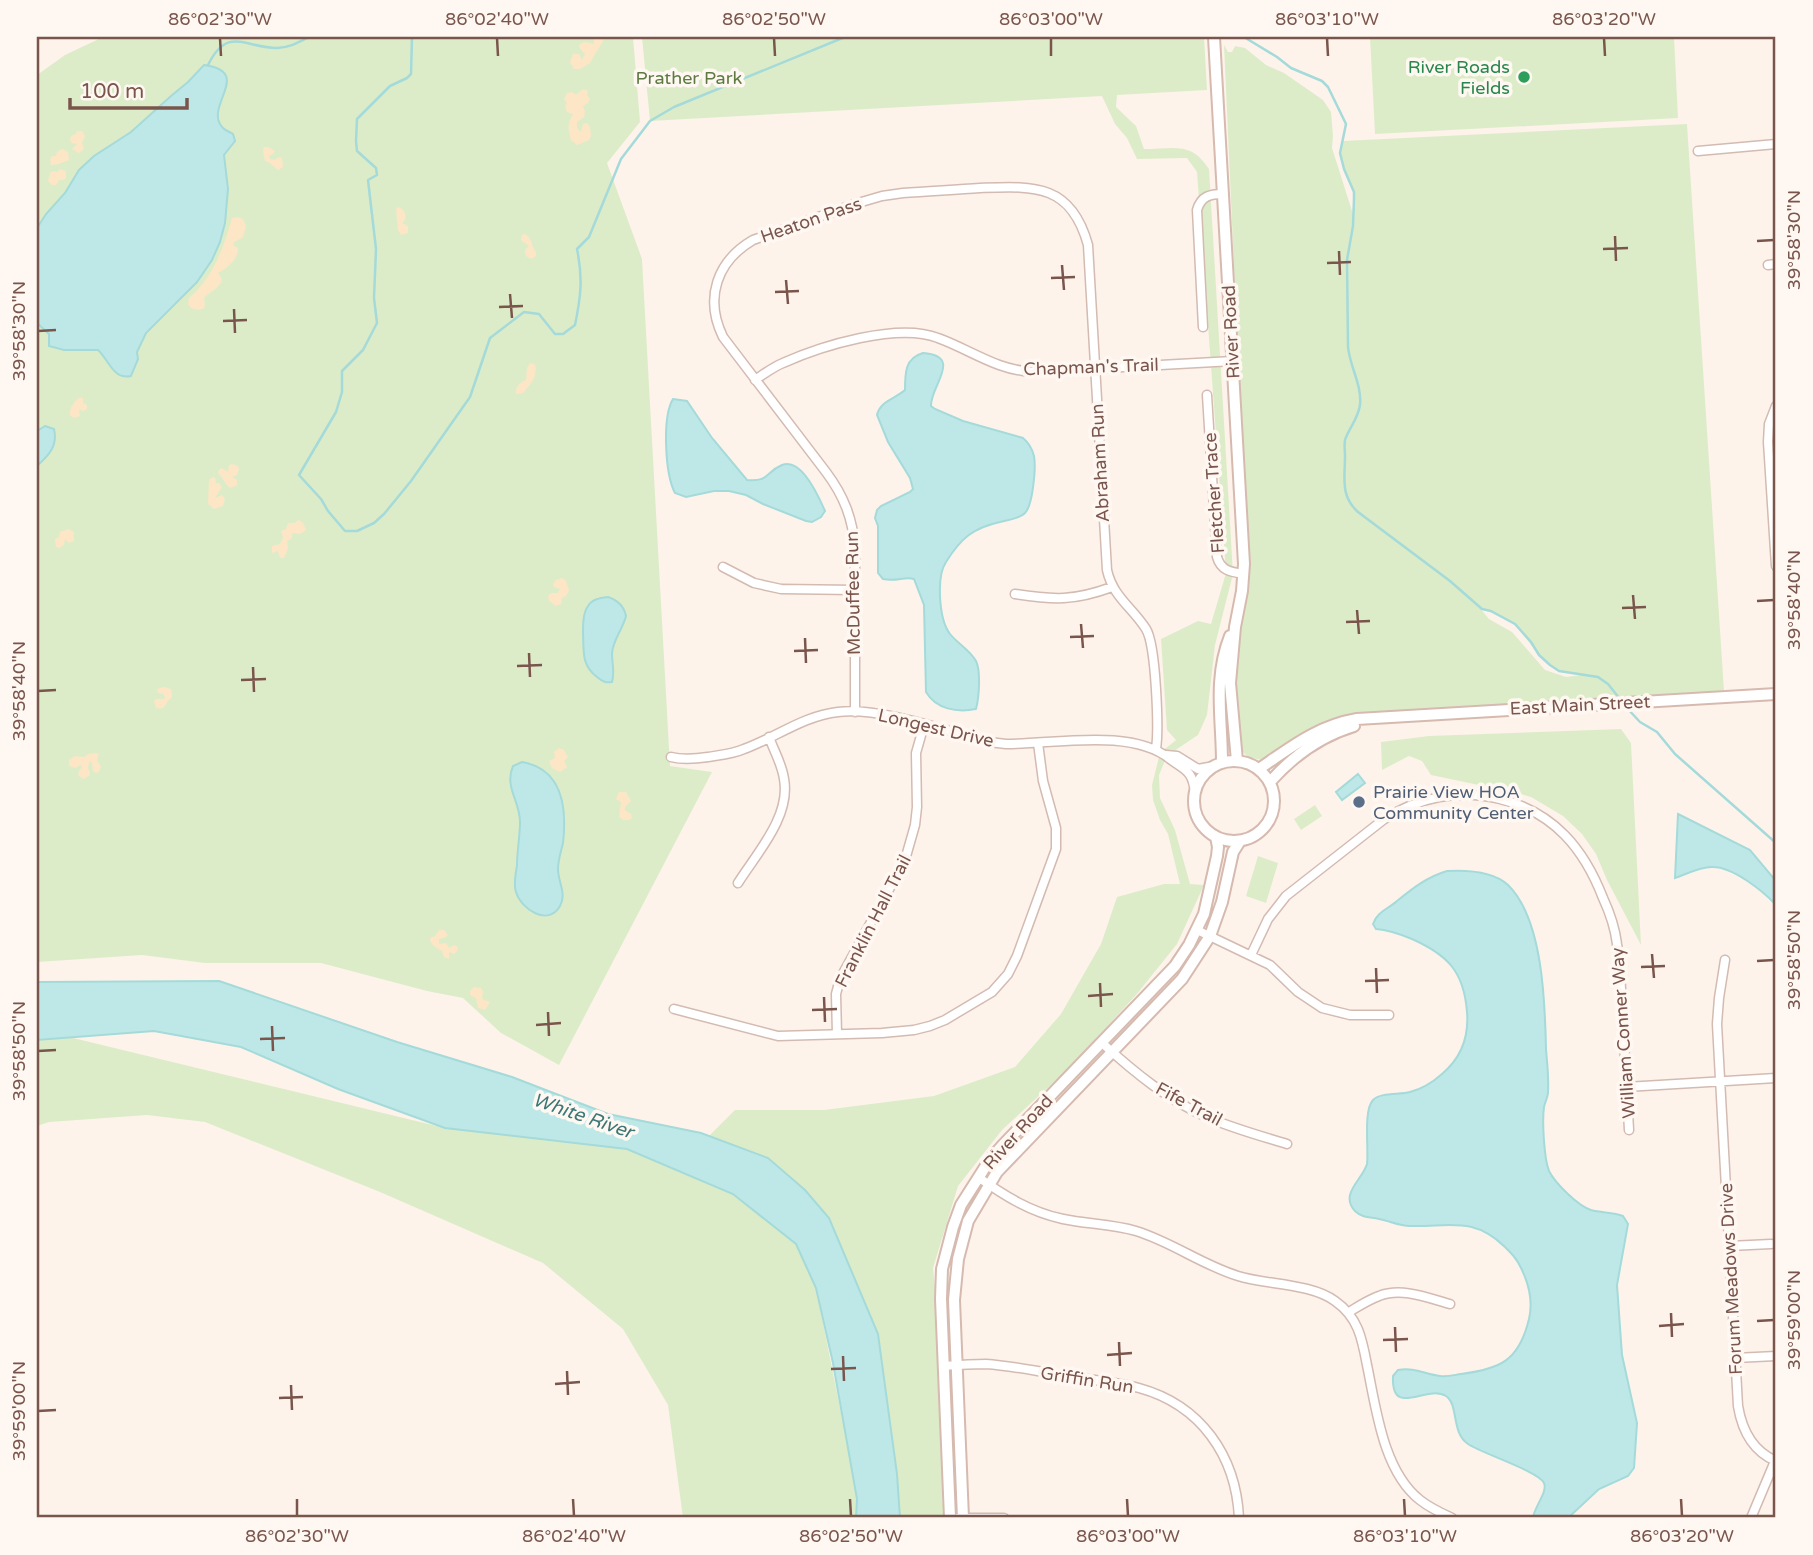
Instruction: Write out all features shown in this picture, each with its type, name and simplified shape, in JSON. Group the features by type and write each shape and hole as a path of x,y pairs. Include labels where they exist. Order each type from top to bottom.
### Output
{"main road":[{"name":"River Road","path":"1215,41 1244,574 1235,627 1230,691 1237,761"},
{"name":"River Road","path":"1218,765 1219,692 1224,657 1235,627"},
{"name":"East Main Street","path":"1259,769 1295,743 1349,720 1776,694"},
{"name":"East Main Street","path":"1270,782 1299,755 1328,737 1384,717"},
{"path":"1237,761 1259,769 1270,782 1274,797 1273,812 1266,826 1255,836 1240,841 1228,841 1216,837 1199,821 1194,807 1195,792 1202,777 1218,765 1237,761"},
{"name":"River Road","path":"950,1518 943,1366 942,1269 961,1205 1002,1146 1175,966 1204,914 1213,880 1218,847 1216,837"},
{"name":"River Road","path":"963,1518 954,1300 958,1259 968,1221 989,1184 1010,1158 1182,979 1210,936 1222,902 1233,852 1240,841"}],"street":[{"path":"1698,151 1776,144"},
{"name":"Heaton Pass","path":"755,380 723,337 714,310 715,292 721,274 729,260 744,246 772,233 883,196 1021,186 1036,188"},
{"name":"Abraham Run","path":"1036,188 1062,200 1079,220 1085,233 1090,259 1107,570 1112,587 1151,640 1158,733 1156,749"},
{"path":"1203,327 1197,210 1207,196 1223,194"},
{"name":"Chapman's Trail","path":"755,380 784,362 826,347 878,335 907,332 928,334 1009,369 1033,372 1233,361"},
{"name":"McDuffee Run","path":"755,380 826,472 844,500 854,529 855,712"},
{"name":"Fletcher Trace","path":"1207,395 1217,557 1224,569 1244,574"},
{"path":"1776,405 1769,424 1768,442 1776,566"},
{"path":"723,567 754,583 780,589 855,590"},
{"path":"1015,594 1047,599 1072,598 1112,587"},
{"name":"Longest Drive","path":"671,757 685,759 744,750 804,720 825,714 867,712 1006,744 1112,740 1132,742 1156,749 1188,772 1195,792"},
{"name":"Franklin Hall Trail","path":"837,1034 836,994 840,979 897,879 911,842 917,807 916,754 924,724"},
{"path":"738,883 779,819 786,793 781,766 769,737"},
{"path":"674,1009 778,1036 893,1032 930,1026 992,992 1008,974 1017,956 1056,849 1056,828 1043,781 1038,743"},
{"name":"Longest Drive","path":"1166,755 1177,756 1198,769 1218,765"},
{"name":"William Conner Way","path":"1251,955 1268,919 1286,896 1397,812 1420,802 1448,795 1481,795 1531,810 1569,839 1587,863 1612,919 1617,943 1629,1130"},
{"path":"1197,930 1270,965 1298,992 1322,1008 1350,1015 1389,1015"},
{"name":"Forum Meadows Drive","path":"1725,960 1717,1017 1738,1406 1743,1430 1754,1446 1776,1461"},
{"name":"Fife Trail","path":"1102,1044 1142,1078 1208,1118 1287,1144"},
{"path":"1626,1087 1776,1078"},
{"path":"978,1177 1018,1204 1034,1211 1062,1219 1134,1230 1240,1277 1319,1293 1334,1300 1349,1312 1363,1342 1385,1443 1396,1471 1420,1500 1452,1518"},
{"path":"1729,1246 1771,1244"},
{"path":"1349,1312 1381,1295 1397,1293 1414,1294 1450,1304"},
{"path":"1735,1358 1776,1356"},
{"name":"Griffin Run","path":"943,1366 985,1364 1130,1385 1162,1397 1199,1422 1217,1445 1233,1478 1239,1518"},
{"path":"1751,1518 1776,1461"},
{"path":"958,1518 1004,1518"}],"green space":[{"path":"103,37 633,37 640,122 607,163 642,259 670,766 712,772 559,1065 501,1033 463,998 321,963 205,963 142,955 37,962 37,75 65,55"},
{"name":"Prather Park","path":"642,37 1204,37 1207,90 1117,95 1116,107 1136,126 1144,149 1188,150 1209,169 1233,574 1215,645 1207,715 1198,735 1171,753 1159,775 1160,798 1175,830 1190,884 1204,885 1177,944 1136,995 1069,1068 1002,1130 958,1186 933,1268 943,1366 950,1518 900,1518 897,1474 768,1158 709,1136 735,1110 824,1110 934,1096 1015,1067 1061,1014 1101,944 1117,897 1164,884 1180,884 1168,834 1153,800 1152,785 1160,753 1176,740 1167,730 1161,639 1198,621 1211,624 1226,573 1197,172 1187,158 1137,159 1127,138 1115,124 1102,96 650,121"},
{"name":"River Roads Fields","path":"1370,37 1674,37 1678,118 1375,134"},
{"path":"1224,45 1228,52 1232,52 1235,46 1245,48 1266,65 1284,73 1323,100 1331,112 1332,148 1353,214 1353,189 1340,153 1343,141 1687,124 1724,691 1372,714 1262,760 1248,757 1240,749 1234,677 1248,578","holes":["1479,607 1515,624 1539,655 1554,668 1582,675 1566,677 1545,670 1512,632 1489,619"]},
{"path":"1621,729 1631,743 1641,945 1596,854 1582,834 1563,816 1531,797 1431,775 1422,761 1409,756 1382,770 1381,742 1429,736"},
{"path":"1315,805 1322,816 1301,830 1294,819"},
{"path":"1258,856 1278,863 1266,903 1246,896"},
{"path":"69,1037 445,1128 627,1149 733,1194 796,1244 816,1288 857,1499 856,1518 683,1518 668,1405 623,1329 543,1263 380,1192 205,1122 147,1115 49,1122 37,1126 37,1040"}],"sand":[{"path":"589,37 605,37 590,63 580,69 574,69 570,62 573,54 579,54 582,60 585,54 579,47 580,44 594,44 594,40"},
{"path":"583,89 588,91 590,99 583,106 584,117 577,122 577,128 581,132 583,124 587,123 591,136 589,140 577,145 571,140 569,129 573,114 567,112 564,99 567,93 576,95"},
{"path":"77,131 82,131 85,136 82,143 84,149 79,153 72,149 77,144 70,140"},
{"path":"264,147 275,151 269,156 270,159 282,158 283,167 278,170 265,161"},
{"path":"62,149 68,152 69,160 51,165 52,156 56,156"},
{"path":"60,169 66,171 66,178 52,185 48,181 50,173"},
{"path":"398,207 405,214 402,223 408,226 408,233 401,235 398,230"},
{"path":"232,218 243,219 246,226 243,237 233,243 238,248 237,256 229,266 218,273 221,282 204,298 204,308 191,308 188,304 189,298 211,272"},
{"path":"525,234 536,252 533,258 525,254 529,246 521,240"},
{"path":"530,363 535,364 536,369 531,384 523,393 516,394 517,387 526,380"},
{"path":"79,398 83,398 87,409 79,409 80,416 74,418 70,415 70,410"},
{"path":"229,465 239,469 237,475 232,477 237,480 237,485 230,488 218,473 222,468 228,472"},
{"path":"215,477 216,483 222,487 215,498 222,495 225,499 223,506 214,509 208,504 209,480"},
{"path":"299,520 306,530 300,534 292,533 292,538 287,541 288,549 284,558 280,558 278,551 272,553 272,546 280,544 283,538 281,531 286,529 288,523"},
{"path":"68,529 74,532 74,541 69,543 65,539 64,545 56,547 55,539 60,532"},
{"path":"562,578 569,590 562,598 561,604 556,606 549,601 548,596 558,593 560,589 553,584"},
{"path":"157,689 171,689 172,697 163,708 156,708 154,701 165,697 158,693"},
{"path":"559,748 564,750 568,757 564,761 567,767 560,772 552,768 549,761 555,758 554,752"},
{"path":"99,754 99,772 93,771 90,761 90,774 83,779 78,775 81,765 75,768 69,766 69,760 75,756 84,757"},
{"path":"619,792 626,792 631,801 625,807 631,814 632,818 629,820 619,817 621,802 616,799"},
{"path":"439,930 444,930 448,935 439,939 439,944 446,943 449,948 454,945 458,947 454,954 449,952 449,959 444,957 442,951 430,940"},
{"path":"474,987 481,988 482,999 490,1002 485,1010 478,1008 476,998 470,995"}],"water":[{"path":"204,65 219,69 226,75 227,82 218,110 218,120 223,128 233,134 235,141 224,155 228,189 225,223 220,242 197,282 146,333 137,352 138,359 131,376 120,375 98,350 64,350 49,346 49,334 37,323 37,228 65,193 79,170 94,156 131,132"},
{"path":"923,353 935,355 943,366 931,406 963,421 1023,438 1034,456 1032,494 1025,513 1017,518 982,527 968,535 957,546 943,569 940,598 946,628 978,665 976,709 969,710 954,710 941,706 926,692 924,605 914,579 883,579 878,573 878,526 875,518 877,510 913,489 910,478 888,442 877,415 885,403 905,390 909,362"},
{"path":"673,399 687,401 712,438 747,480 764,478 782,465 796,467 808,480 825,511 821,517 812,522 806,521 746,495 729,491 686,497 675,493 669,473 666,446 667,419"},
{"path":"45,426 54,429 54,445 37,466 37,431"},
{"path":"608,597 620,604 626,616 614,644 612,682 599,679 588,668 584,657 584,615 594,600"},
{"path":"522,762 536,766 554,781 563,804 564,830 558,874 563,897 560,906 549,915 535,913 529,909 515,889 520,822 510,781 513,766"},
{"path":"1358,774 1365,783 1342,800 1336,792"},
{"path":"1678,814 1750,850 1776,881 1776,905 1747,881 1721,868 1704,868 1675,878"},
{"path":"1447,871 1471,871 1495,877 1508,885 1520,900 1529,918 1535,940 1543,986 1548,1094 1544,1107 1543,1130 1549,1171 1561,1188 1580,1204 1591,1210 1623,1216 1628,1224 1617,1285 1622,1355 1637,1423 1634,1468 1628,1476 1599,1489 1568,1518 1533,1518 1544,1491 1544,1483 1532,1474 1468,1444 1459,1433 1453,1406 1446,1396 1438,1393 1404,1398 1398,1396 1394,1389 1393,1376 1398,1370 1409,1369 1450,1376 1487,1369 1513,1354 1525,1333 1531,1306 1526,1280 1516,1259 1493,1237 1471,1227 1406,1226 1360,1215 1351,1205 1353,1187 1367,1164 1367,1121 1373,1100 1376,1097 1414,1091 1431,1082 1449,1068 1459,1054 1465,1038 1465,998 1452,966 1425,945 1399,934 1376,929 1373,924 1380,914 1415,887"},
{"name":"White River","path":"219,981 397,1042 512,1077 608,1114 701,1133 768,1158 805,1190 829,1218 878,1334 897,1474 900,1518 856,1518 857,1499 833,1363 816,1288 796,1244 733,1194 627,1149 445,1128 338,1089 241,1047 154,1031 37,1040 37,982"}],"waterway":[{"path":"208,65 215,53 230,42 281,48 309,37"},
{"path":"412,37 411,74 390,86 357,119 357,151 376,168 377,175 368,180 376,249 374,298 377,323 363,350 342,371 342,392 336,412 299,475 345,531 357,531 374,523 411,481 470,397 490,338 524,312 539,314 555,334 563,334 575,325 580,287 577,249 589,237 621,159 650,121 674,107 845,37"},
{"path":"1244,37 1291,68 1322,81 1328,87 1346,124 1340,153 1354,192 1353,226 1347,260 1348,347 1360,398 1357,415 1345,442 1345,486 1348,500 1358,512 1450,581 1482,609 1515,624 1550,665 1559,671 1598,677 1608,684 1620,699"},
{"path":"1626,707 1640,722 1657,732 1675,754 1776,843"}],"place":[{"name":"River Roads Fields","path":"1524,77"},
{"name":"Prairie View HOA Community Center","path":"1359,802"}]}
